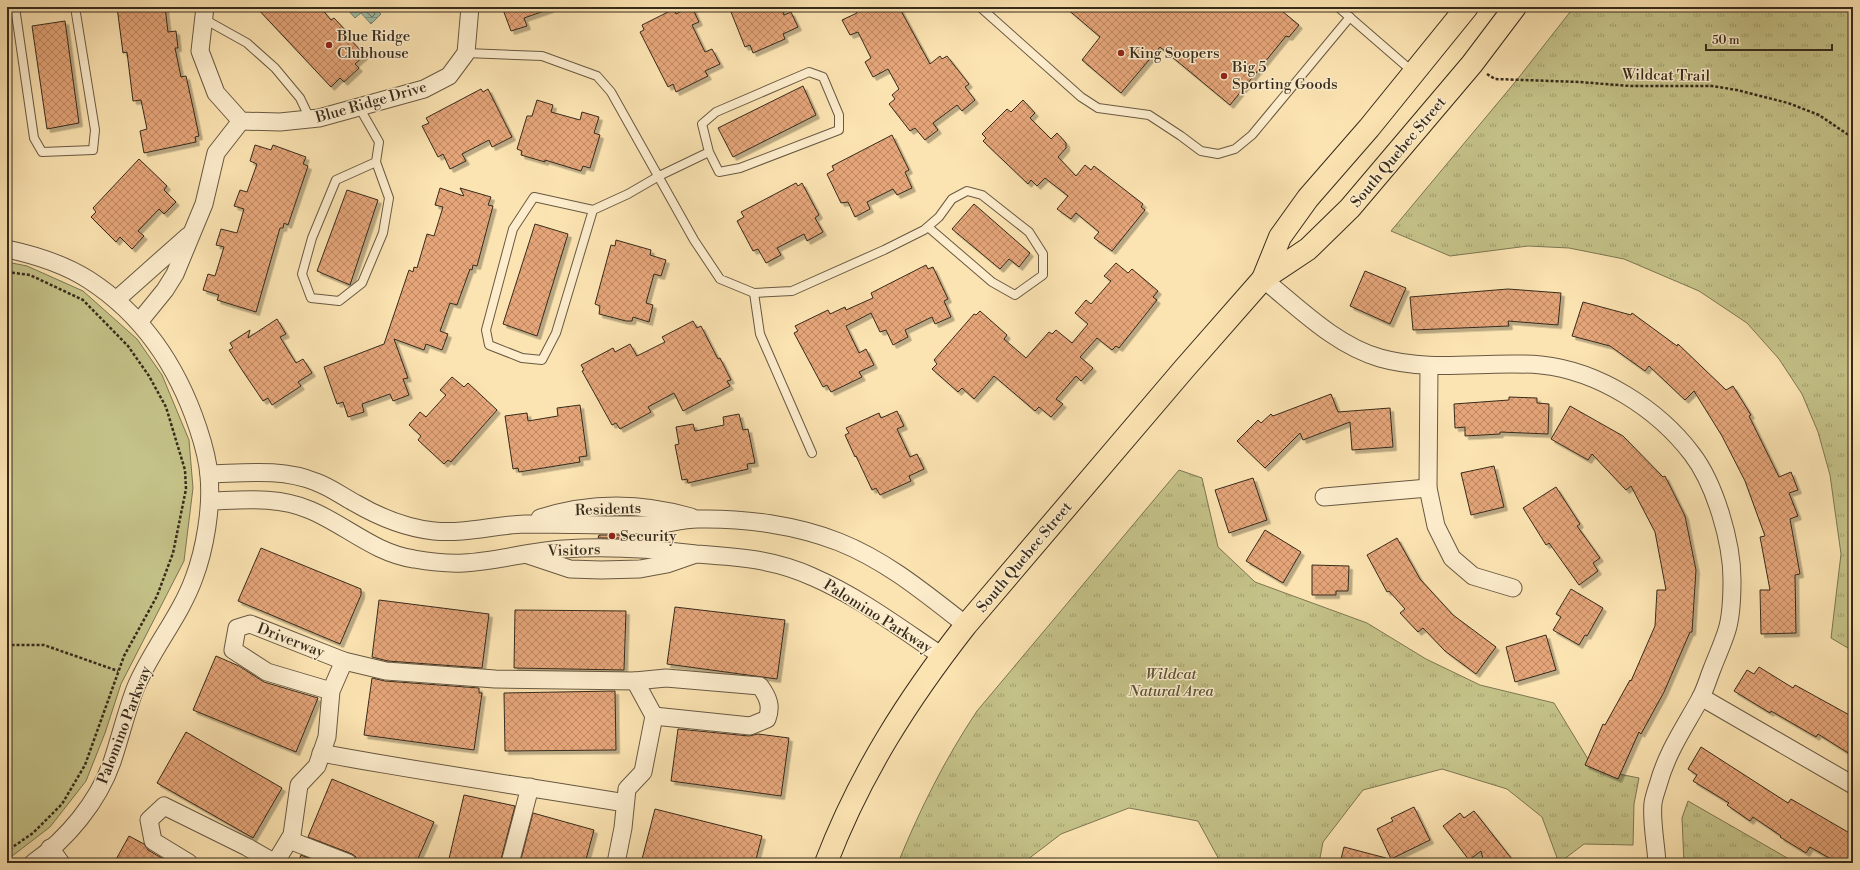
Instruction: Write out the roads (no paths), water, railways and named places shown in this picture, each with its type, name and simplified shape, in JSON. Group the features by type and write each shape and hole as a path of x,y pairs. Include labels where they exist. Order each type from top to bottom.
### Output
{"main road":[{"name":"South Quebec Street","path":"1262,280 1280,237 1308,198 1369,128 1467,7"},
{"name":"South Quebec Street","path":"826,863 852,802 869,767 888,734 942,656 966,625 1174,380 1262,280 1308,249 1350,208 1472,64 1515,7"}],"street":[{"path":"466,53 470,7"},
{"path":"139,322 165,290 175,274 204,204 216,153 241,121 216,93 200,51 205,13"},
{"name":"Blue Ridge Drive","path":"241,121 280,122 310,119 424,89 449,76 466,53"},
{"path":"116,300 193,231"},
{"name":"Palomino Parkway","path":"7,249 42,258 66,268 88,280 116,300 139,322 168,361 184,392 202,441 209,474 210,501 203,544 195,577 169,628 143,671 135,689 112,762 103,783 80,819 33,863"},
{"path":"1262,280 1330,333 1356,350 1382,359 1428,366 1514,363 1544,365 1582,374 1612,388 1639,404 1668,426 1693,455 1712,490 1726,533 1732,579 1728,628 1701,697 1679,733 1660,776 1653,803 1657,863"},
{"path":"1428,366 1428,488 1436,526 1452,558 1473,576 1513,588"},
{"name":"Visitors","path":"209,474 272,472 294,475 328,487 379,517 403,525 432,531 456,532 482,530 520,524 660,524 697,519 743,521 774,525 806,532 838,542 890,568 966,625"},
{"path":"1324,497 1428,488"},
{"name":"Palomino Parkway","path":"210,501 272,500 291,504 310,510 367,544 389,553 412,559 439,562 464,563 524,554 570,569 601,570 640,569 667,564 697,554 747,557 769,561 812,576 854,598 942,656"},
{"name":"Driverway","path":"275,863 292,835 299,785 317,766 322,753 327,737 331,691 344,660 250,624 237,628 233,650 268,672 331,691"},
{"path":"344,660 386,671 495,679 635,681 666,678 760,686 766,694 770,704 770,712 766,719 750,726 654,716"},
{"path":"616,863 623,828 627,789 642,772 654,716 635,681"},
{"path":"1701,697 1853,785"},
{"path":"322,753 397,767 625,803"},
{"path":"510,863 530,787"},
{"path":"189,863 153,841 149,820 164,806 275,863"},
{"path":"289,840 348,863"},
{"path":"50,848 61,863"}],"lane":[{"path":"15,7 34,138 42,152 93,150 95,130 75,7"},
{"path":"980,7 1080,97 1098,108 1149,115 1202,151 1218,154 1235,149 1252,136 1350,18"},
{"path":"1338,7 1414,73"},
{"path":"205,13 247,43 275,68 300,98 310,119"},
{"path":"466,53 542,56 597,76 611,92 694,240 720,279 754,293 792,292 884,250 928,227 939,217 952,199 967,191 982,195 1029,232 1043,254 1043,275 1015,295 992,282 928,227"},
{"path":"809,72 823,77 839,115 839,130 740,168 719,172 709,152 702,124 716,112 809,72"},
{"path":"359,107 379,142 376,162 389,198 383,233 362,283 339,301 311,298 302,274 312,238 336,180 376,162"},
{"path":"593,210 556,333 542,360 522,358 489,346 486,330 513,229 534,197 593,210 628,194 659,176 709,152"},
{"path":"754,293 760,334 812,453"}],"water":[{"path":"345,7 374,7 381,14 371,24 361,13 355,18"}],"place":[{"name":"Blue Ridge Clubhouse","path":"329,45"},
{"name":"King Soopers","path":"1121,53"},
{"name":"Big 5 Sporting Goods","path":"1224,76"},
{"name":"Security","path":"612,536"}],"park label":[{"name":"Wildcat Natural Area","path":"1171,682"}]}
